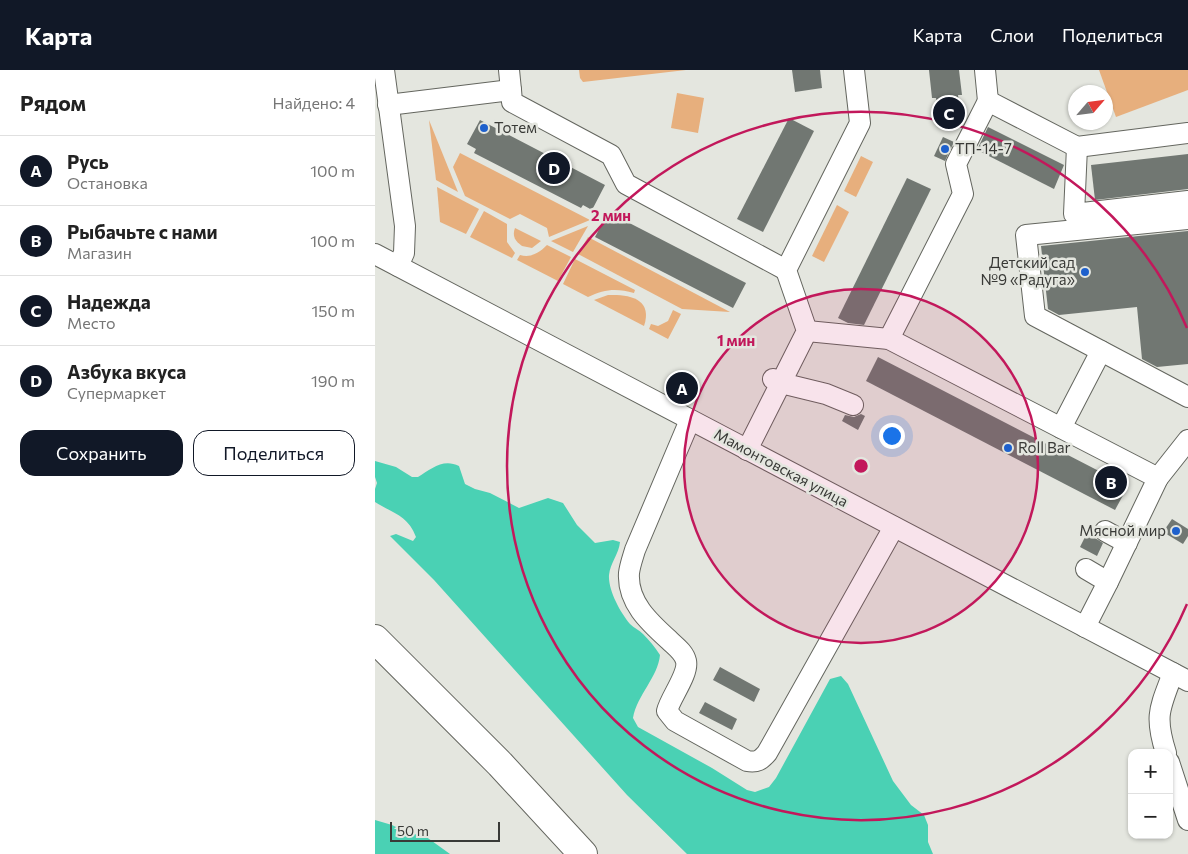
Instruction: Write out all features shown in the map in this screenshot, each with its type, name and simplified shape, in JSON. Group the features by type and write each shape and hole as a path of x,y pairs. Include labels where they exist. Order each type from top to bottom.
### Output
{"highway":[{"path":"375,618 500,764 583,854"},
{"path":"375,639 500,764"}],"street":[{"path":"384,70 405,226 404,253 398,266"},
{"path":"509,70 512,102 611,155 626,184 786,270 807,331 777,381 747,450"},
{"path":"786,270 860,123 854,70"},
{"path":"889,339 963,194 956,164 989,101 985,70"},
{"path":"388,105 511,90"},
{"path":"989,101 1077,147 1188,133"},
{"path":"1077,147 1074,214 1188,201"},
{"path":"1188,219 1026,235 1035,316 1188,397"},
{"name":"Мамонтовская улица","path":"375,254 1180,677"},
{"path":"807,331 889,339 1158,478"},
{"path":"1061,428 1101,351"},
{"path":"777,381 826,394 853,405"},
{"path":"690,420 635,550 629,572 630,586 635,603 643,615 681,652 687,662 685,672 669,704 667,711 670,717 675,722 747,761 755,762 762,759 767,753 894,527"},
{"path":"1085,627 1158,478 1188,440"},
{"path":"1105,531 1127,543"},
{"path":"1086,569 1108,582"},
{"path":"1165,749 1158,720 1161,706 1180,677"},
{"path":"1173,774 1188,820"}],"shaded area":[{"path":"579,70 686,70 583,82 580,78"},
{"path":"1099,70 1188,70 1188,90 1116,117 1113,109 1113,85 1104,85"},
{"path":"677,93 704,98 698,133 671,128"},
{"path":"429,120 458,192 436,180"},
{"path":"460,153 590,220 549,237 547,228 520,214 510,219 465,196 453,167"},
{"path":"861,156 873,162 856,197 844,191"},
{"path":"437,187 479,209 466,234 440,222"},
{"path":"837,205 849,212 824,262 812,256"},
{"path":"484,211 507,224 507,242 515,253 512,258 470,237"},
{"path":"588,226 573,252 551,241"},
{"path":"515,228 541,241 532,248 522,246 515,238"},
{"path":"588,237 730,312 682,309 578,254"},
{"path":"547,245 571,257 558,281 517,260 520,255 528,256 535,254"},
{"path":"575,259 635,290 634,293 611,290 588,297 563,284"},
{"path":"608,295 631,297 638,300 645,310 644,326 594,300"},
{"path":"673,310 681,314 668,339 649,329 651,324 658,326 668,321"},
{"path":"375,461 396,467 412,477 418,477 442,464 453,464 459,466 465,484 475,489 490,493 519,508 548,498 563,503 577,525 595,543 613,540 620,542 609,575 610,587 622,613 630,624 645,636 660,655 655,671 635,710 633,718 638,727 712,768 747,790 755,792 769,787 776,778 830,679 841,676 848,684 893,781 911,805 924,815 928,825 928,842 933,854 687,854 627,795 434,580 390,536 396,534 413,541 416,537 404,519 375,502 377,483"},
{"path":"375,820 392,825 408,833 425,836 450,854 375,854"}],"building":[{"path":"792,70 820,70 822,88 795,92"},
{"path":"929,70 959,70 962,95 958,95 961,121 940,124 936,98 932,98"},
{"path":"789,118 814,131 763,232 737,219"},
{"path":"480,120 605,185 592,210 583,205 581,208 474,153 476,149 467,144"},
{"path":"988,127 1064,165 1054,189 977,150"},
{"name":"ТП-14-7","path":"943,137 954,142 945,161 934,156"},
{"path":"1188,154 1188,189 1095,200 1091,165"},
{"path":"907,178 931,189 864,325 848,323 838,318"},
{"path":"608,212 746,283 733,308 595,237"},
{"path":"1188,231 1188,364 1157,367 1142,359 1137,307 1059,315 1048,309 1041,246"},
{"path":"878,357 1128,486 1115,510 866,381"},
{"path":"861,414 865,416 858,430 842,421 845,415 854,417"},
{"name":"Мясной мир","path":"1172,519 1188,529 1188,536 1183,544 1163,532"},
{"path":"1089,529 1093,531 1095,538 1103,543 1097,556 1080,547"},
{"path":"720,667 760,689 754,702 713,680"},
{"path":"705,702 737,719 732,730 699,713"}],"place":[{"name":"Надежда","path":"949,113"},
{"name":"Тотем","path":"484,128"},
{"name":"ТП-14-7","path":"945,149"},
{"name":"Азбука вкуса","path":"554,168"},
{"name":"Детский сад №9 «Радуга»","path":"1085,272"},
{"name":"Русь","path":"682,388"},
{"name":"Roll Bar","path":"1008,448"},
{"name":"Рыбачьте с нами","path":"1111,482"},
{"name":"Мясной мир","path":"1176,531"}]}
